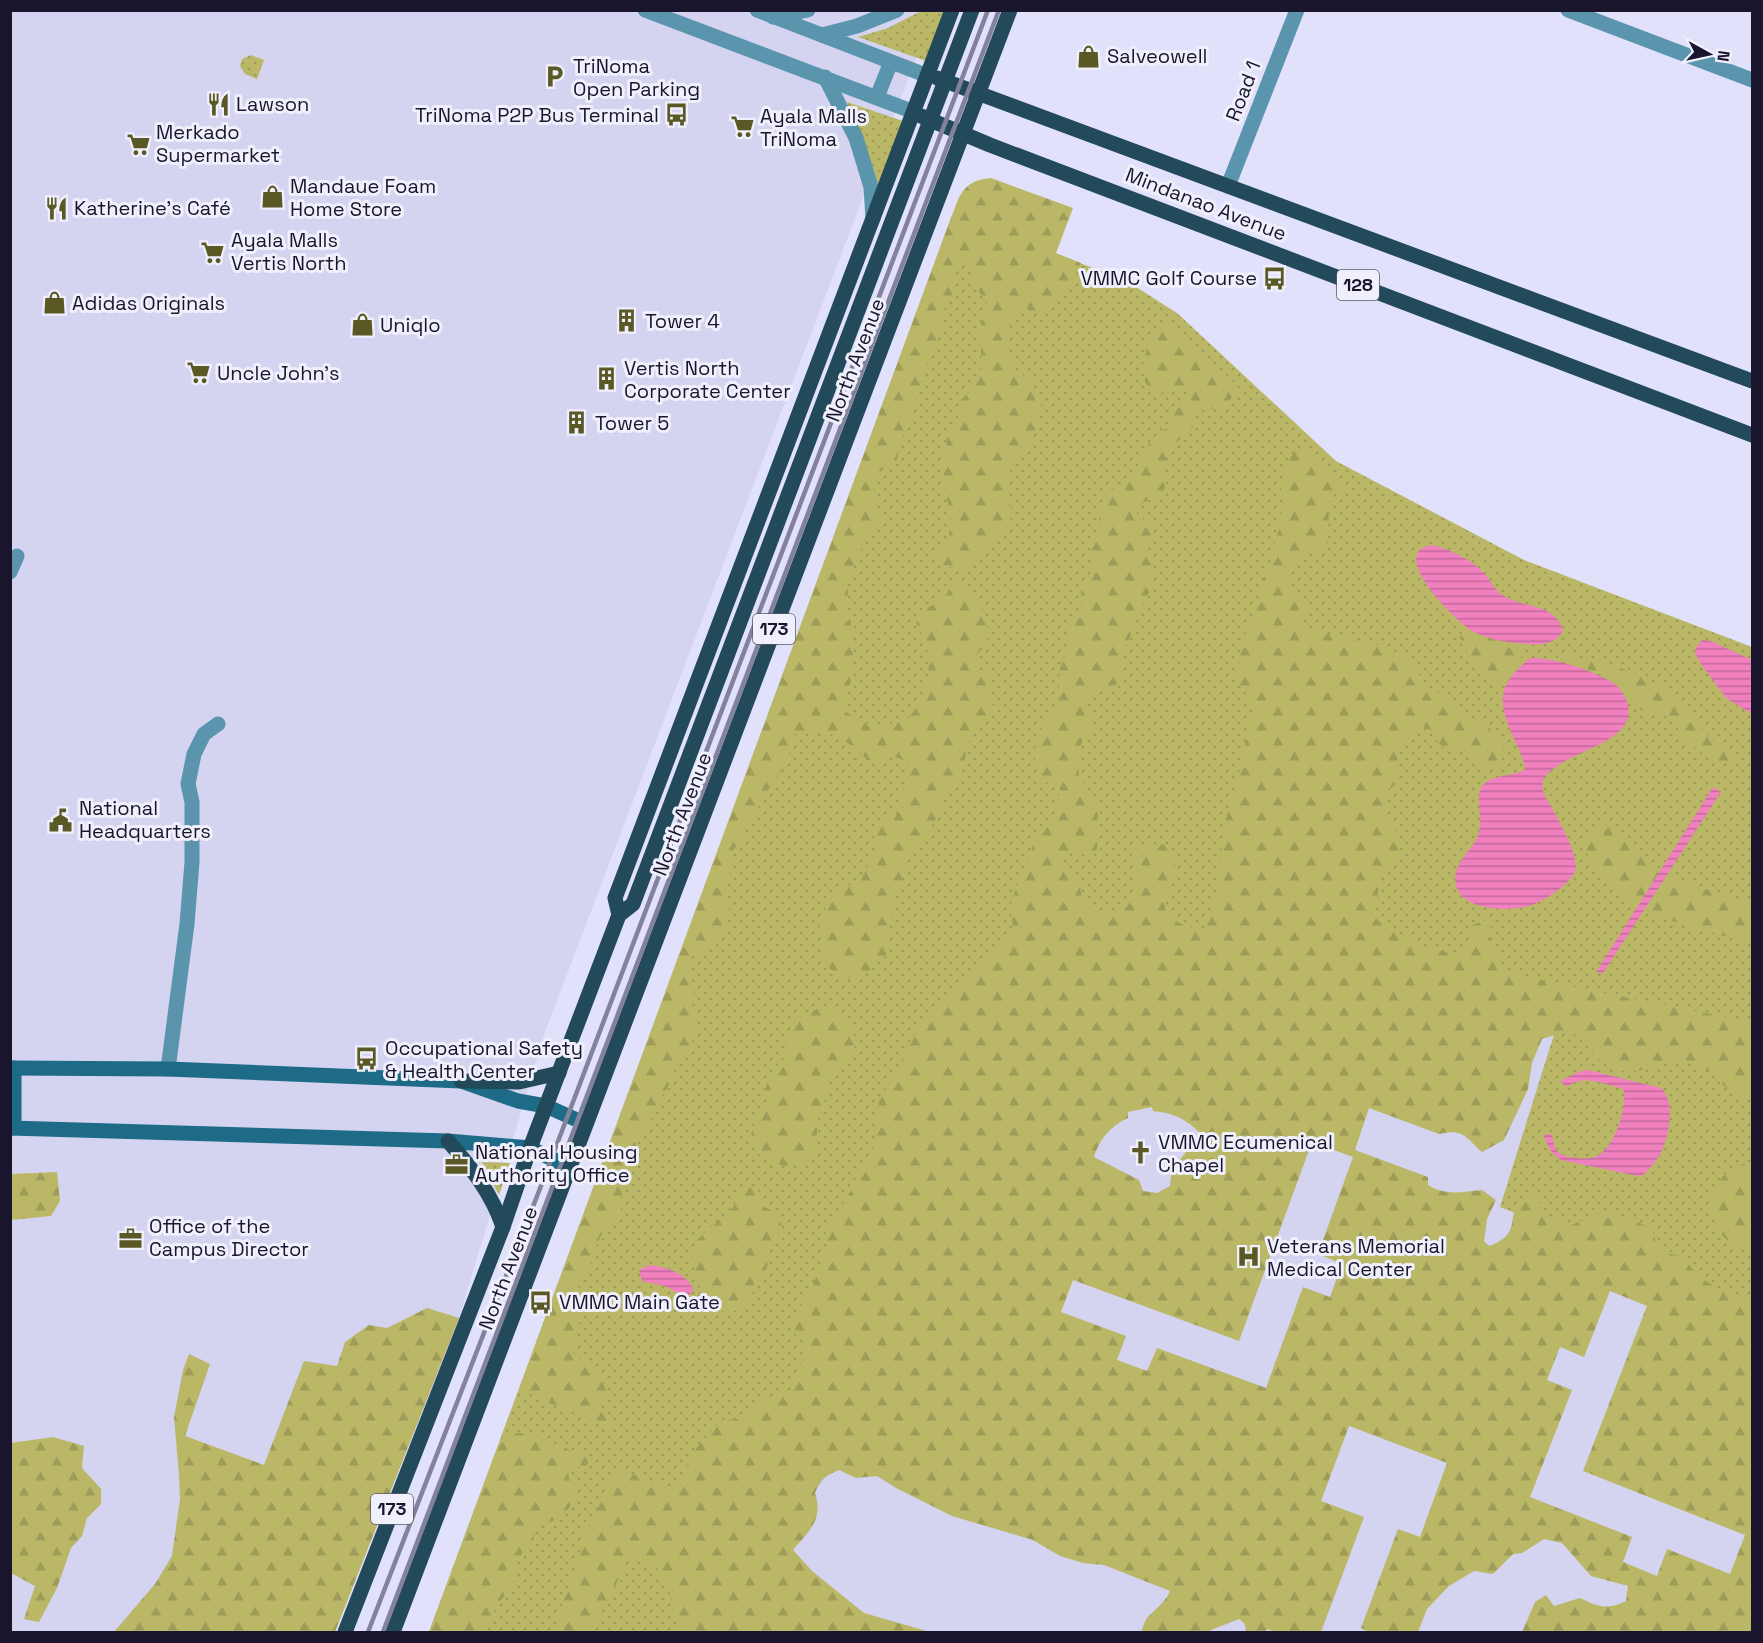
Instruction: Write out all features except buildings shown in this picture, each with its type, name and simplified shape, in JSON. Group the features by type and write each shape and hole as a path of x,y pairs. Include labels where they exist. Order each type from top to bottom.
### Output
{"main road":[{"name":"North Avenue","path":"619,915 615,898 952,10"},
{"name":"North Avenue","path":"345,1632 503,1227 530,1148 619,915 633,904 972,10"},
{"name":"North Avenue","path":"393,1632 1010,10"},
{"name":"Mindanao Avenue","path":"928,76 1752,381"},
{"name":"Mindanao Avenue","path":"914,112 963,135 1752,435"},
{"path":"726,606 750,595"},
{"path":"715,631 721,669"},
{"path":"559,1073 519,1082 168,1069 12,1068 12,1128 448,1141 530,1148 569,1167"},
{"path":"461,1081 518,1101 546,1106 586,1124"},
{"path":"448,1141 483,1185 496,1208 503,1227"}],"street":[{"name":"Mindanao Avenue","path":"645,10 914,112"},
{"name":"Mindanao Avenue","path":"757,10 928,76"},
{"path":"773,17 808,10"},
{"path":"822,35 858,26 897,10"},
{"name":"Road 1","path":"1228,186 1297,10"},
{"path":"1568,10 1752,80"},
{"path":"877,97 891,62"},
{"path":"825,77 856,138 871,187 873,219"},
{"path":"828,339 845,345"},
{"path":"796,423 814,428"},
{"path":"10,572 17,556"},
{"path":"168,1069 187,924 192,862 192,802 188,784 194,754 204,734 218,724"}],"shaded area":[{"path":"11,11 934,11 545,1032 459,1318 335,1632 11,1632"},
{"path":"1431,545 1466,559 1484,573 1502,595 1553,615 1563,631 1560,636 1547,643 1526,644 1485,637 1472,631 1440,602 1420,573 1416,560 1419,551"},
{"path":"1702,640 1711,641 1752,660 1752,714 1726,698 1701,664 1695,653 1696,647"},
{"path":"1530,658 1571,665 1610,681 1622,692 1629,712 1627,721 1614,736 1565,761 1544,777 1543,792 1567,837 1574,856 1576,864 1572,876 1553,894 1530,905 1506,909 1485,907 1466,900 1456,885 1455,877 1460,863 1479,832 1481,788 1491,779 1523,771 1525,768 1505,716 1503,695 1511,677"},
{"path":"1713,787 1721,792 1603,973 1596,972"},
{"name":"Veterans Memorial Medical Center","path":"1557,1025 1752,1307 1752,1632 729,1632 947,1055"},
{"path":"1588,1070 1661,1088 1666,1094 1670,1111 1666,1140 1657,1159 1643,1175 1638,1176 1561,1160 1548,1146 1544,1135 1552,1134 1558,1152 1572,1158 1584,1159 1599,1155 1610,1143 1623,1108 1624,1091 1600,1082 1580,1081 1567,1087 1560,1081"},
{"path":"650,1265 679,1274 693,1287 692,1292 688,1296 682,1295 665,1286 642,1281 639,1270"}],"green space":[{"path":"921,11 944,11 926,61 858,37 888,28"},
{"path":"251,55 264,60 257,79 245,74 240,66 242,59"},
{"path":"847,102 903,121 878,184"},
{"path":"991,178 1073,208 1056,253 1081,263 1065,291 1042,313 1032,313 1029,308 1024,307 1013,312 1006,344 1015,369 1032,382 1041,404 1041,410 1033,436 1014,462 1008,476 1007,492 1012,510 1008,533 992,548 983,551 964,571 937,561 939,551 949,538 951,515 940,471 942,453 946,448 948,434 957,423 960,401 973,388 981,371 981,347 978,336 984,313 989,306 974,284 971,267 961,264 957,267 954,291 945,307 941,333 932,348 894,467 880,471 876,476 873,492 878,497 874,509 881,519 879,527 867,536 862,545 860,558 849,574 846,619 847,622 850,619 851,622 853,666 849,687 840,708 863,723 898,723 908,718 920,704 929,679 927,645 916,623 928,608 947,594 950,585 957,582 976,599 985,617 988,635 985,646 977,654 977,667 988,673 989,695 993,706 968,743 963,770 934,823 906,861 891,918 887,953 859,979 845,978 830,969 823,958 819,927 830,899 843,887 860,882 874,853 878,827 887,818 903,811 902,791 910,774 909,765 894,757 874,762 851,745 832,735 797,731 785,765 760,802 754,820 746,828 732,852 730,871 724,886 726,898 731,903 724,932 711,950 690,953 688,966 694,988 692,1009 697,1024 695,1037 675,1069 668,1087 639,1138 622,1189 621,1210 602,1234 597,1243 594,1258 579,1284 577,1301 579,1322 573,1353 599,1372 607,1393 597,1407 614,1429 537,1398 520,1387 957,202 962,192 970,184"},
{"path":"952,215 1125,280 1177,313 1336,461 1524,560 1752,647 1752,1307 1500,1207 1557,1025 1116,942 729,1632 429,1632"},
{"name":"Veterans Memorial Medical Center","path":"1171,323 1239,387 1231,399 1221,407 1196,412 1190,432 1168,453 1164,490 1157,497 1140,505 1138,509 1137,514 1154,527 1148,547 1151,564 1150,591 1139,611 1125,647 1120,676 1114,689 1108,692 1096,688 1089,697 1088,707 1092,729 1083,740 1079,757 1079,774 1098,807 1097,849 1090,855 1069,853 1061,863 1078,881 1083,900 1090,909 1098,913 1110,912 1124,908 1133,897 1136,884 1132,852 1145,845 1169,845 1175,861 1175,869 1165,909 1173,919 1183,925 1207,928 1207,914 1220,889 1222,843 1253,706 1250,697 1237,684 1241,642 1255,614 1260,583 1274,557 1282,503 1283,471 1294,452 1302,448 1332,472 1345,488 1332,496 1329,502 1328,543 1304,557 1289,572 1294,590 1307,606 1300,628 1375,644 1396,652 1408,660 1424,682 1453,706 1489,728 1505,749 1498,767 1485,770 1467,752 1445,748 1427,729 1423,727 1412,732 1398,751 1398,781 1388,790 1385,810 1401,843 1400,852 1381,877 1377,898 1367,911 1392,931 1430,948 1451,953 1465,949 1470,929 1487,920 1491,923 1490,937 1503,970 1554,983 1752,1022 1752,1100 1736,1095 1711,1073 1696,1064 1676,1062 1635,1071 1615,1069 1596,1056 1577,1036 1563,1033 1542,1039 1532,1063 1528,1089 1504,1140 1482,1152 1459,1133 1439,1134 1369,1108 1355,1150 1428,1177 1428,1185 1441,1191 1482,1190 1496,1200 1487,1219 1484,1241 1489,1246 1510,1231 1516,1205 1521,1198 1536,1196 1544,1213 1568,1226 1592,1216 1610,1214 1652,1228 1663,1253 1678,1255 1698,1277 1728,1293 1752,1297 1752,1632 1522,1632 1535,1602 1546,1595 1554,1606 1580,1598 1603,1606 1613,1606 1626,1601 1628,1586 1591,1576 1562,1543 1544,1539 1522,1553 1513,1554 1493,1574 1474,1571 1449,1586 1427,1609 1418,1632 1369,1632 1361,1628 1398,1529 1420,1537 1447,1463 1349,1426 1321,1501 1364,1517 1321,1632 1276,1632 1267,1629 1265,1632 1246,1632 1245,1624 1239,1619 1210,1632 1141,1632 1147,1618 1163,1602 1170,1591 1104,1565 1083,1563 1060,1556 1033,1540 952,1516 877,1476 856,1478 839,1470 821,1481 815,1493 816,1518 809,1531 793,1550 812,1571 864,1613 930,1632 677,1632 671,1597 659,1571 651,1564 627,1556 609,1602 598,1616 594,1632 553,1632 581,1557 580,1541 605,1494 612,1472 630,1473 677,1489 686,1477 685,1469 695,1449 721,1420 745,1417 763,1400 792,1393 794,1378 806,1354 807,1342 795,1334 791,1318 809,1295 827,1248 825,1227 841,1207 853,1187 858,1172 875,1146 879,1100 888,1084 896,1078 904,1053 917,1031 990,950 1011,935 1013,926 1010,907 1017,885 1025,874 1034,840 1040,830 1055,822 1060,788 1043,781 1037,774 1034,753 1040,731 1058,702 1060,667 1068,649 1069,631 1076,613 1083,604 1081,594 1083,585 1091,572 1092,549 1100,529 1099,513 1108,491 1131,481 1149,444 1167,428 1172,413 1186,397 1187,393 1182,389 1165,394 1155,392 1146,383 1144,376 1145,355 1151,335","holes":["1152,1107 1153,1111 1167,1113 1185,1121 1201,1134 1172,1169 1170,1186 1157,1193 1143,1191 1139,1180 1094,1157 1102,1139 1111,1129 1128,1118 1128,1112","1312,1142 1353,1157 1318,1254 1342,1264 1330,1297 1303,1287 1266,1388 1157,1348 1147,1371 1117,1360 1126,1336 1061,1312 1073,1280 1239,1341","1610,1291 1647,1306 1583,1471 1745,1535 1730,1574 1667,1549 1657,1576 1623,1562 1632,1537 1530,1497 1572,1390 1547,1380 1560,1347 1584,1357"]},
{"path":"1465,625 1488,637 1525,644 1517,664 1507,675 1498,681 1491,682 1478,672 1460,638"},
{"path":"1561,653 1612,664 1668,689 1683,701 1695,722 1712,740 1733,754 1735,762 1712,761 1679,734 1673,720 1667,716 1647,714 1614,679 1557,658"},
{"path":"1604,824 1632,839 1638,854 1675,879 1752,904 1752,944 1648,914 1615,893 1597,875 1585,846 1589,833"},
{"path":"828,1005 835,1006 851,1027 855,1037 855,1046 847,1059 834,1070 827,1087 824,1104 819,1113 815,1150 798,1164 785,1167 764,1157 753,1147 751,1140 753,1125 769,1099 766,1086 775,1068 783,1061 791,1026 803,1014"},
{"path":"1752,1161 1752,1252 1734,1245 1723,1236 1708,1205 1728,1172"},
{"path":"482,1162 510,1163 499,1195"},
{"path":"57,1172 60,1201 51,1216 11,1220 11,1174"},
{"path":"742,1186 752,1188 764,1207 780,1214 781,1226 770,1249 767,1267 754,1285 751,1303 748,1307 736,1311 713,1310 701,1305 698,1300 700,1282 692,1256 700,1237 733,1207"},
{"path":"427,1308 459,1318 335,1632 114,1632 155,1584 172,1556 180,1499 174,1417 183,1370 189,1354 210,1364 185,1436 264,1465 304,1361 337,1366 345,1342 369,1325 387,1328"},
{"path":"521,1433 536,1436 587,1457 588,1464 581,1468 575,1465 568,1470 569,1479 578,1487 572,1504 559,1518 536,1527 533,1540 526,1546 518,1560 518,1574 485,1626 476,1632 429,1632 501,1438 507,1434"},
{"path":"53,1437 84,1446 82,1468 101,1489 101,1504 87,1518 82,1536 71,1548 57,1588 39,1622 24,1619 35,1586 11,1573 11,1443"}],"railway":[{"path":"368,1632 546,1173 988,10"},
{"path":"383,1632 999,10"}],"place":[{"name":"Salveowell","path":"1089,56"},
{"name":"TriNoma Open Parking","path":"555,77"},
{"name":"Lawson","path":"218,104"},
{"name":"TriNoma P2P Bus Terminal","path":"677,115"},
{"name":"Ayala Malls TriNoma","path":"742,127"},
{"name":"Merkado Supermarket","path":"138,144"},
{"name":"Mandaue Foam Home Store","path":"272,197"},
{"name":"Katherine’s Café","path":"56,208"},
{"name":"Ayala Malls Vertis North","path":"213,252"},
{"name":"VMMC Golf Course","path":"1275,278"},
{"name":"Adidas Originals","path":"54,303"},
{"name":"Tower 4","path":"627,321"},
{"name":"Uniqlo","path":"362,325"},
{"name":"Uncle John's","path":"199,373"},
{"name":"Vertis North Corporate Center","path":"606,379"},
{"name":"Tower 5","path":"577,423"},
{"name":"National Headquarters","path":"61,820"},
{"name":"Occupational Safety & Health Center","path":"367,1059"},
{"name":"VMMC Ecumenical Chapel","path":"1140,1153"},
{"name":"National Housing Authority Office","path":"457,1164"},
{"name":"Office of the Campus Director","path":"131,1238"},
{"name":"Veterans Memorial Medical Center","path":"1249,1257"},
{"name":"VMMC Main Gate","path":"541,1302"}]}
